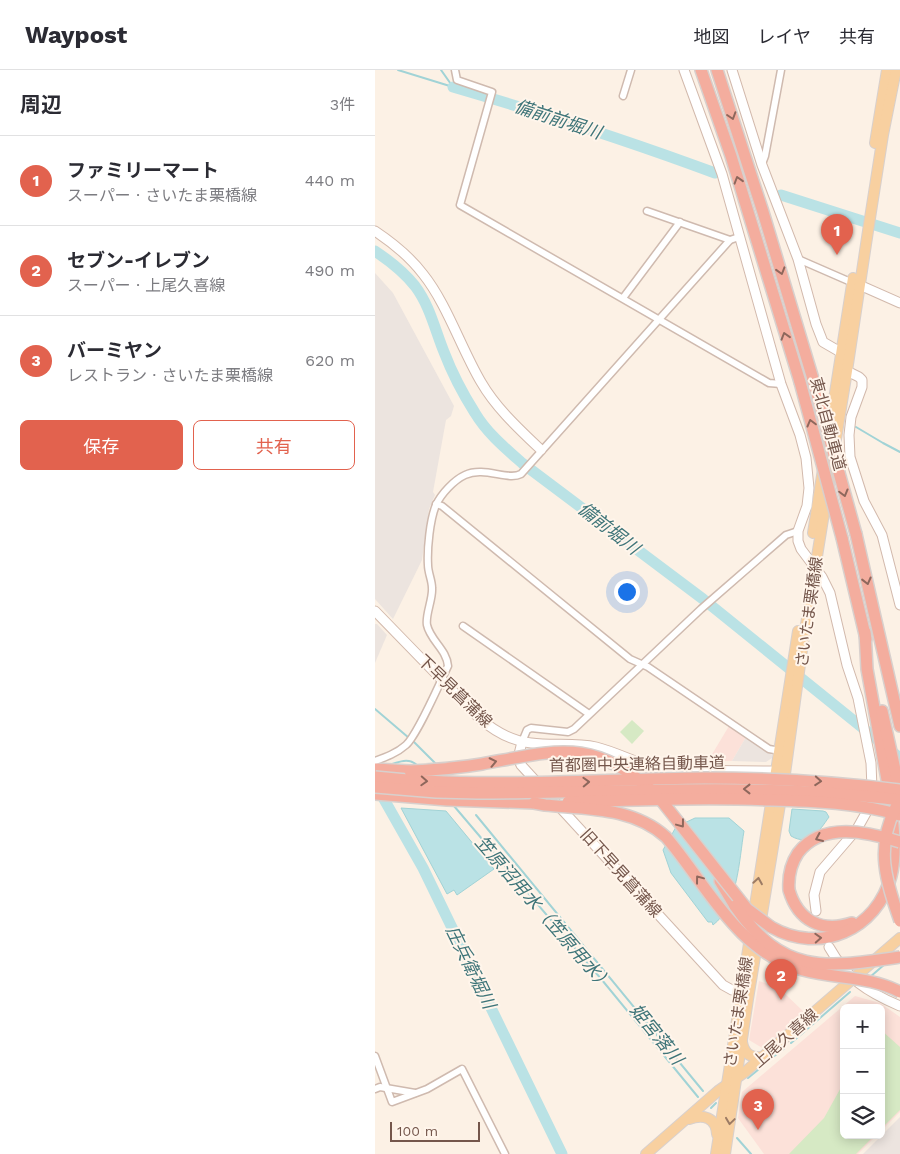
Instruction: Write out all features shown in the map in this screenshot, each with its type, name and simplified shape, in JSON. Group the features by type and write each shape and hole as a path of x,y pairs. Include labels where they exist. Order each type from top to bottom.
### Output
{"highway":[{"name":"東北自動車道","path":"701,70 731,156 800,382 842,538 865,632 878,711 900,790"},
{"name":"東北自動車道","path":"717,70 769,230 813,379 855,534 900,726"},
{"path":"889,675 900,702"},
{"path":"375,770 454,768 555,751 570,751 599,757 631,772 646,785 666,805 747,908 771,928 796,937 818,939 838,935 856,926 868,917 885,891 891,876 894,854 891,803 878,711"},
{"name":"首都圏中央連絡自動車道","path":"375,777 429,782 758,779 846,783 900,790"},
{"name":"首都圏中央連絡自動車道","path":"375,787 436,792 757,789 857,794 900,800"},
{"path":"375,794 447,800 534,803 698,798 760,799 852,805 900,815"},
{"path":"900,800 888,824 884,854 891,894 900,921"},
{"path":"534,803 617,813 640,819 666,837 725,915 760,950 781,962 804,970 869,981 900,992"},
{"path":"873,910 855,922 845,925 825,926 815,923 800,913 791,898 789,872 796,856 809,842 818,837 836,832 872,834 900,842"},
{"path":"705,856 746,922 761,938 778,951 800,960 822,964 849,964 900,957"}],"main road":[{"name":"さいたま栗橋線","path":"867,214 887,70"},
{"name":"さいたま栗橋線","path":"812,563 847,371 856,284 864,231 896,70"},
{"name":"さいたま栗橋線","path":"716,1154 742,1038 842,353 856,284"},
{"name":"さいたま栗橋線","path":"725,1154 742,990 781,773 780,751 793,689"},
{"name":"上尾久喜線","path":"646,1154 718,1091 762,1057 853,980 900,938"},
{"path":"742,1038 748,1055 756,1058 762,1057"},
{"path":"686,1120 699,1116 710,1119 717,1130 717,1143"}],"street":[{"path":"455,70 457,80 492,92 460,205 769,383 781,384"},
{"path":"623,96 631,70"},
{"path":"684,70 723,174 735,239 781,384 798,428 809,479 807,506 798,531 799,546 830,593 847,665 858,698 871,763 872,789 866,813 857,829 820,872 814,895 816,911"},
{"path":"732,70 762,165 797,259 816,324 823,342 842,353"},
{"path":"762,165 781,70"},
{"path":"647,211 735,239"},
{"path":"623,298 680,222"},
{"path":"375,231 404,253 423,274 435,292 488,394 539,452"},
{"path":"375,762 393,754 407,744 448,663 428,629 427,621 432,587 427,556 436,504 456,481 466,475 483,472 514,477 521,474 658,319 735,239"},
{"path":"797,259 900,304"},
{"path":"847,371 862,380 862,387 851,417 849,435 850,457 863,501 882,535 900,605"},
{"path":"436,504 442,506 630,658 643,664 769,749 780,751"},
{"path":"522,742 529,729 570,732 715,596 786,535 798,531"},
{"name":"下早見菖蒲線","path":"375,611 486,724 522,742 530,744 567,743 591,746 654,768 666,770 781,773"},
{"path":"463,626 589,714"},
{"name":"旧下早見菖蒲線","path":"522,742 518,758 521,765 723,985 729,989 742,990"},
{"path":"829,947 853,980 874,994 900,1006"},
{"path":"375,1056 392,1102 416,1093 462,1069 505,1154"},
{"path":"375,1089 380,1087 416,1093"}],"shaded area":[{"path":"375,273 393,293 454,406 451,416 446,420 433,492 435,495 429,509 422,560 393,619 375,599"},
{"path":"375,624 387,635 375,663"},
{"path":"729,726 746,737 732,761 708,761"},
{"path":"746,737 772,755 772,758 766,762 732,761"},
{"path":"759,981 779,988 806,1014 764,1049 749,1040"},
{"path":"855,996 881,1004 846,1004"},
{"path":"885,1006 900,1017 900,1112 885,1127"},
{"path":"840,1009 840,1139 873,1139 858,1154 764,1154 738,1118 742,1092"},
{"path":"900,1117 900,1154 863,1154 878,1139 885,1139 885,1132"}],"green space":[{"path":"632,720 644,731 632,744 620,732"},
{"path":"885,1034 900,1047 900,1110 885,1125"},
{"path":"840,1089 840,1139 871,1139 856,1154 789,1154 824,1118"}],"water":[{"path":"401,808 446,811 494,869 457,895 454,890 447,894"},
{"path":"792,809 823,811 829,817 818,832 809,839 798,839 791,836 789,831"},
{"path":"695,818 729,818 744,831 739,868 732,895 728,906 713,925 712,922 708,922 671,873 663,850 676,827"}],"waterway":[{"name":"備前前堀川","path":"398,70 453,87"},
{"path":"441,70 453,87"},
{"name":"備前前堀川","path":"453,87 585,128 715,173"},
{"name":"備前前堀川","path":"781,195 900,233"},
{"name":"備前堀川","path":"375,251 401,271 415,286 428,310 447,360 462,391 480,420 503,446 522,463 703,599 900,758"},
{"path":"856,427 900,452"},
{"name":"姫宮落川","path":"375,709 409,738"},
{"name":"姫宮落川","path":"413,741 436,764"},
{"name":"笠原沼用水（笠原用水）","path":"389,765 401,761 409,761 419,767"},
{"name":"庄兵衛堀川","path":"377,787 423,868 562,1154"},
{"name":"笠原沼用水（笠原用水）","path":"454,806 602,980 698,1097"},
{"name":"姫宮落川","path":"476,815 703,1091"},
{"name":"笠原沼用水（笠原用水）","path":"870,977 885,964"},
{"name":"笠原沼用水（笠原用水）","path":"791,1043 850,992"},
{"name":"笠原沼用水（笠原用水）","path":"773,1057 785,1048"},
{"name":"笠原沼用水（笠原用水）","path":"748,1078 769,1061"},
{"name":"笠原沼用水（笠原用水）","path":"711,1108 716,1103"},
{"name":"姫宮落川","path":"737,1138 751,1154"}],"place":[{"name":"ファミリーマート","path":"837,255"},
{"name":"セブン-イレブン","path":"781,1000"},
{"name":"バーミヤン","path":"758,1130"}]}
